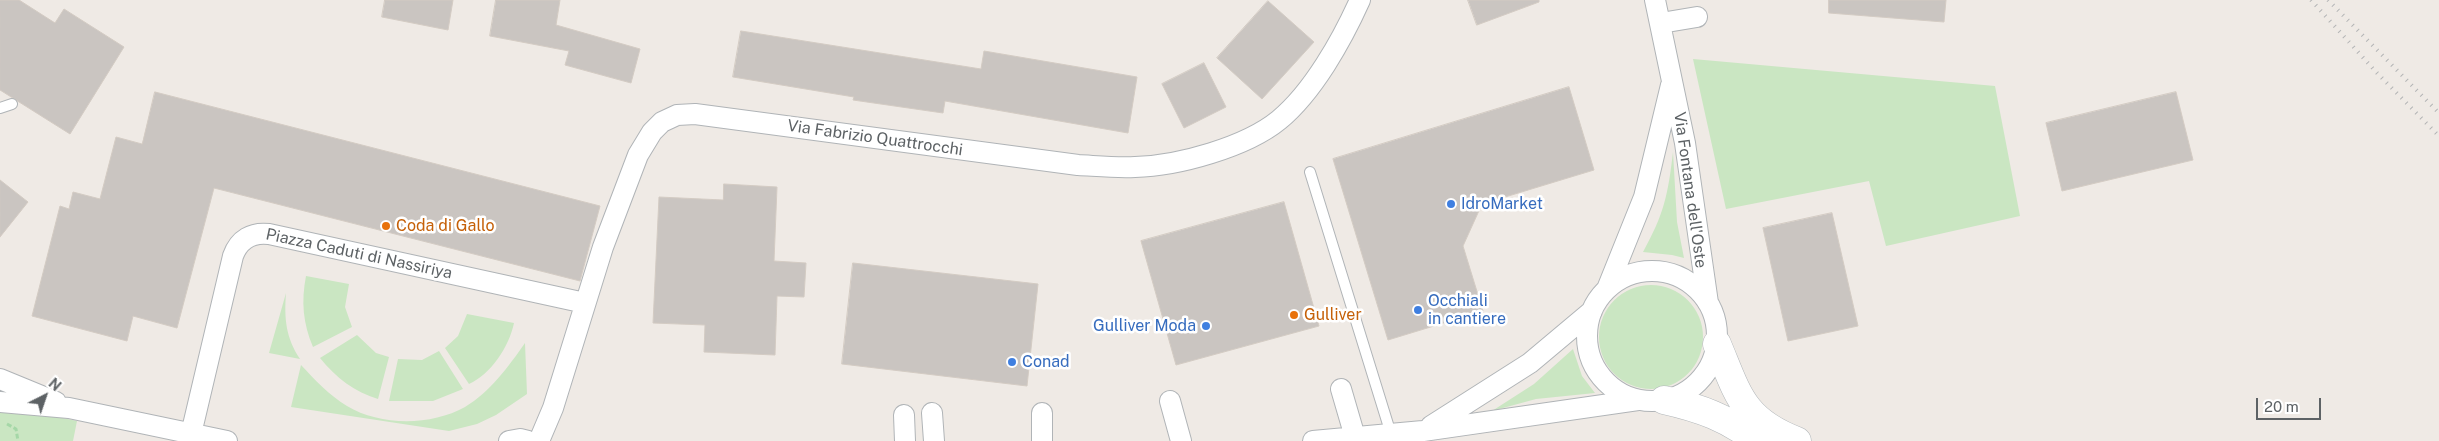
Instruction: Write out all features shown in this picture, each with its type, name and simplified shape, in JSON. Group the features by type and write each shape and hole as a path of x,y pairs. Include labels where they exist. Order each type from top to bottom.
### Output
{"street":[{"name":"Via Fabrizio Quattrocchi","path":"539,441 552,408 605,240 638,155 652,132 671,117 682,114 695,114 1078,165 1130,168 1161,164 1237,144 1259,134 1278,121 1297,102 1323,66 1360,0"},
{"name":"Via Fontana dell'Oste","path":"1655,0 1688,161 1698,248 1708,302"},
{"path":"1660,24 1697,17"},
{"name":"Via Fontana dell'Oste","path":"1607,289 1644,197 1672,78"},
{"name":"Piazza Caduti di Nassiriya","path":"191,434 233,256 241,242 254,234 270,234 585,303"},
{"path":"1313,441 1423,431 1683,394 1700,381 1711,364 1717,344 1716,322 1708,302 1695,288 1679,277 1661,272 1641,272 1623,278 1607,289 1592,312 1524,367 1423,431"},
{"path":"1592,312 1587,333 1590,356 1600,376 1617,391 1651,400 1698,408 1718,416 1757,441"},
{"path":"1717,344 1739,396 1750,412 1770,430 1797,441"},
{"path":"0,378 69,408"},
{"path":"1342,389 1354,437"},
{"path":"1170,400 1181,441"},
{"path":"0,402 69,408 227,441"},
{"path":"932,413 934,441"},
{"path":"1042,413 1042,441"},
{"path":"904,415 905,441"},
{"path":"509,441 520,439 528,441"}],"lane":[{"path":"0,108 12,104"},
{"path":"1310,172 1392,434"}],"path":[{"path":"3,422 16,430 18,441"}],"green space":[{"path":"1693,59 1995,86 2020,216 1886,246 1869,181 1726,209"},
{"path":"1673,152 1677,222 1684,258 1643,252 1664,204"},
{"path":"306,276 349,284 345,307 352,327 313,347 304,312"},
{"path":"1651,285 1671,289 1680,293 1688,300 1695,308 1699,317 1703,337 1699,357 1695,366 1688,374 1680,381 1671,385 1651,389 1631,385 1622,381 1614,374 1607,366 1603,357 1599,337 1603,317 1607,308 1614,300 1622,293 1631,289"},
{"path":"286,293 285,311 287,328 295,351 300,359 269,353"},
{"path":"467,314 514,323 508,341 498,359 485,374 469,384 445,348 458,336"},
{"path":"357,335 376,353 389,357 378,399 346,383 320,358"},
{"path":"525,343 527,394 496,415 477,424 449,431 291,407 301,365 334,397 360,413 390,420 406,421 437,418 465,407 483,394 506,369"},
{"path":"1573,349 1582,376 1595,393 1536,399 1492,411 1534,384"},
{"path":"439,351 463,389 433,401 389,401 398,359 422,360"},
{"path":"0,405 77,421 73,441 0,441"}],"building":[{"path":"0,0 19,0 55,23 64,9 124,47 70,134 0,90"},
{"path":"385,0 453,0 448,30 382,17"},
{"path":"496,0 560,0 556,25 640,49 631,83 565,65 569,51 490,36"},
{"path":"1468,0 1539,0 1539,2 1477,25"},
{"path":"1829,0 1946,0 1944,22 1829,13"},
{"path":"1268,1 1314,42 1262,99 1217,58"},
{"path":"741,31 981,69 984,51 1137,77 1128,133 945,101 943,113 853,100 854,97 733,77"},
{"path":"1204,63 1226,107 1184,128 1162,84"},
{"path":"1569,87 1594,170 1482,204 1463,246 1483,311 1388,340 1333,159"},
{"path":"155,92 600,206 580,281 214,188 177,328 133,316 127,341 32,316 60,206 69,209 73,192 100,199 116,137 142,144"},
{"path":"2176,92 2193,160 2062,191 2046,123"},
{"path":"0,180 28,202 0,237"},
{"path":"724,184 777,187 774,261 806,263 804,297 777,296 775,355 704,352 705,325 653,323 659,197 723,200"},
{"path":"1284,202 1319,326 1176,365 1141,241"},
{"path":"1832,213 1858,326 1788,341 1763,228"},
{"path":"853,263 1038,284 1027,386 842,364"}],"railway":[{"path":"2311,0 2377,73 2439,136"},
{"path":"2328,0 2439,113"}],"place":[{"name":"IdroMarket","path":"1451,204"},
{"name":"Coda di Gallo","path":"386,226"},
{"name":"Occhiali in cantiere","path":"1418,310"},
{"name":"Gulliver","path":"1294,315"},
{"name":"Gulliver Moda","path":"1206,326"},
{"name":"Conad","path":"1012,362"}]}
